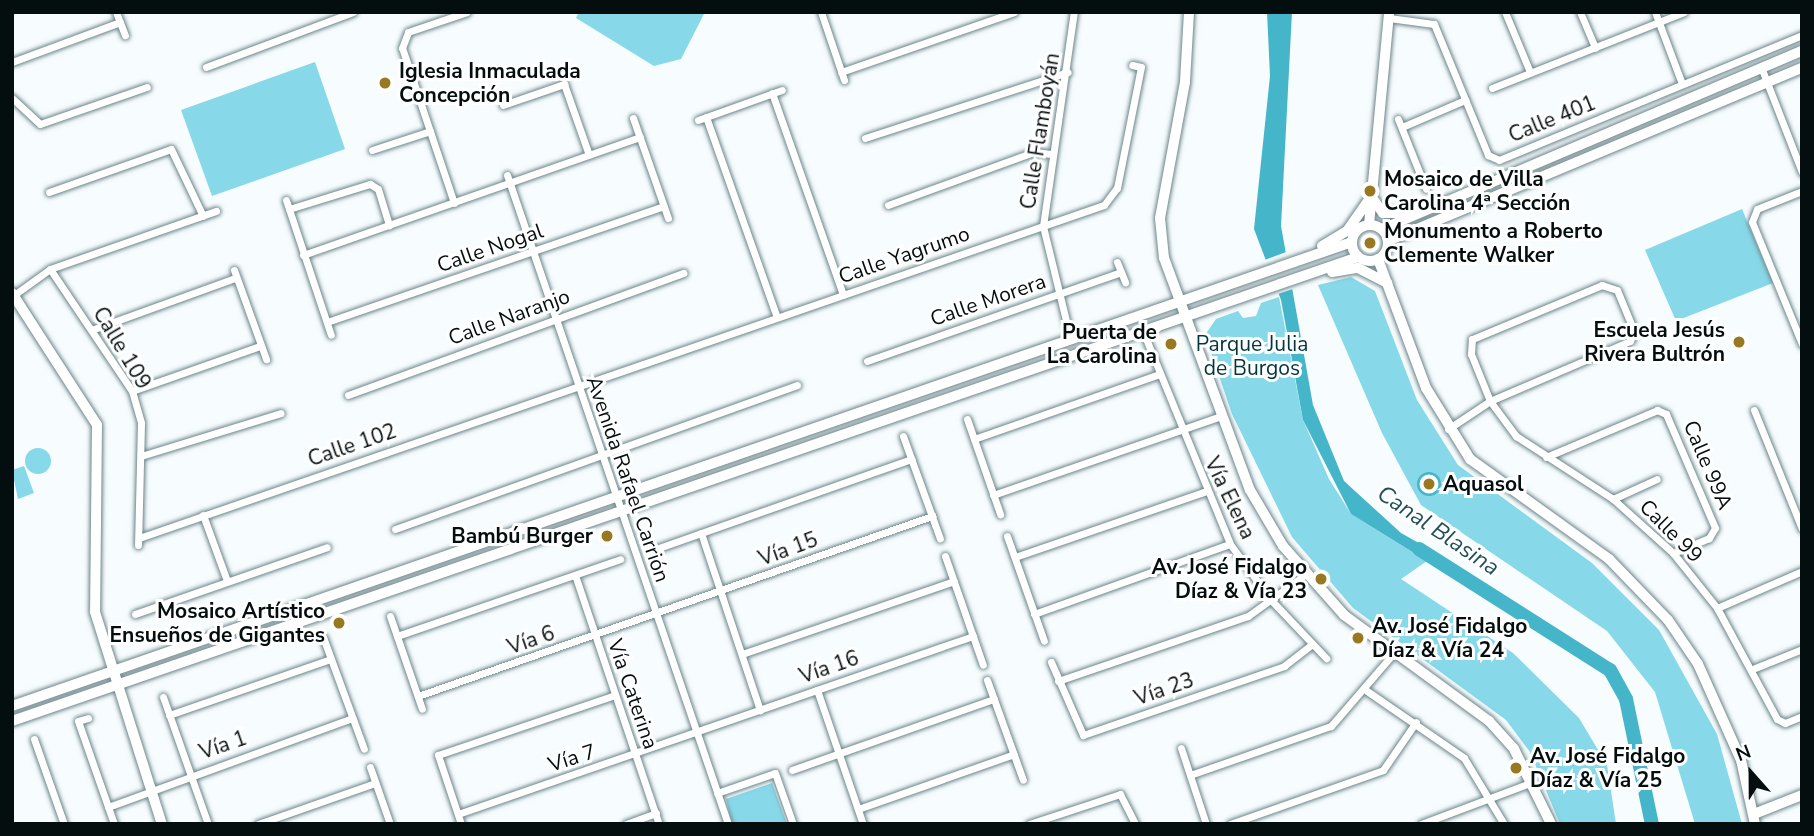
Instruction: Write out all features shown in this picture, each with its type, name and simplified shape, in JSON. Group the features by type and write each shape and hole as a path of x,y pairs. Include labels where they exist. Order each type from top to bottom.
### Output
{"main road":[{"path":"1189,12 1185,82 1160,218 1184,316 1221,416 1263,514 1306,574 1391,655 1489,721 1534,782 1551,824"},
{"path":"12,706 618,498 1260,270 1352,242 1369,225 1389,15"},
{"path":"1369,225 1382,229 1802,51"},
{"path":"1802,68 1388,241 1378,259 1447,429 1497,483 1609,559 1668,620 1726,718 1755,819 1802,795"},
{"path":"1306,255 1348,231 1371,195"},
{"path":"1371,195 1389,216 1434,206"},
{"path":"1382,229 1388,241"},
{"path":"1352,242 1358,257"},
{"path":"1309,276 1358,257 1378,259"},
{"path":"12,721 1266,287 1352,268 1387,283"},
{"path":"13,294 97,425 95,612 112,673 162,824"}],"street":[{"path":"116,12 125,35"},
{"path":"206,67 353,12"},
{"path":"454,203 403,38 467,12"},
{"path":"821,12 843,76 1014,12"},
{"name":"Calle Flamboyán","path":"1070,337 1055,296 1043,226 1051,154 1068,72 1074,12"},
{"path":"1505,12 1530,72"},
{"path":"1580,12 1595,48"},
{"path":"1655,12 1682,84"},
{"path":"1492,88 1684,12"},
{"name":"Calle 401","path":"1389,15 1434,24 1488,155 1499,160 1802,36"},
{"path":"12,62 120,22"},
{"name":"Calle Yagrumo","path":"578,386 1043,226 1112,198 1137,66"},
{"path":"1760,67 1802,172"},
{"path":"865,138 1068,72"},
{"path":"503,105 564,84 589,155"},
{"path":"12,99 32,123 47,121 147,87"},
{"path":"777,317 702,119 782,90"},
{"path":"772,93 843,295"},
{"path":"1402,127 1465,100"},
{"path":"633,118 668,218"},
{"path":"1398,119 1426,189"},
{"path":"372,150 430,131"},
{"path":"303,255 454,203 508,179 640,137"},
{"path":"48,191 172,149 203,216"},
{"path":"888,205 1034,152 1051,154"},
{"name":"Avenida Rafael Carrión","path":"508,179 728,824"},
{"path":"289,209 374,186 390,225"},
{"path":"1802,191 1758,209 1752,222 1802,344"},
{"path":"285,200 331,335"},
{"name":"Calle Nogal","path":"327,322 664,206"},
{"path":"13,294 50,269 216,211"},
{"path":"1117,262 1125,282"},
{"name":"Calle 109","path":"50,269 94,329 132,391 141,456 138,541"},
{"name":"Calle Morera","path":"867,361 1121,272"},
{"name":"Calle Naranjo","path":"348,395 683,273"},
{"path":"94,329 234,274 266,359"},
{"name":"Calle 99","path":"1490,401 1630,341 1634,331 1617,290 1602,285 1479,335 1469,345 1490,401 1516,436 1613,499 1673,553 1717,608 1755,668 1777,719 1785,723 1802,716"},
{"name":"Vía Elena","path":"1142,329 1204,492 1230,544 1272,601 1310,646 1326,658"},
{"path":"132,391 260,346"},
{"path":"974,439 1160,374"},
{"path":"395,529 602,452 797,385"},
{"name":"Calle 102","path":"138,541 204,515 578,386"},
{"path":"1447,429 1490,401"},
{"name":"Calle 99A","path":"1545,457 1657,410 1666,414 1715,528 1709,538 1673,553"},
{"path":"1754,411 1802,529"},
{"path":"141,456 281,413"},
{"path":"993,495 1221,416"},
{"path":"967,419 1000,514"},
{"path":"903,436 940,539"},
{"name":"Vía 15","path":"653,550 911,459"},
{"path":"1613,499 1657,479"},
{"path":"1015,557 1204,492"},
{"path":"204,515 227,582"},
{"name":"Vía 15","path":"655,615 932,516"},
{"path":"701,533 760,710"},
{"path":"1007,536 1044,641"},
{"path":"1034,614 1230,544"},
{"path":"135,614 327,547"},
{"path":"946,556 983,665"},
{"path":"397,636 620,559"},
{"path":"1717,608 1802,571"},
{"name":"Vía 23","path":"1058,681 1248,616 1306,574"},
{"name":"Vía Caterina","path":"575,575 659,824"},
{"name":"Vía 16","path":"742,654 954,581"},
{"name":"Vía 6","path":"418,696 655,615"},
{"path":"390,616 422,709"},
{"name":"Vía 16","path":"696,732 973,636"},
{"path":"323,637 363,749"},
{"name":"Vía 23","path":"1051,662 1083,735 1284,666 1310,646"},
{"path":"1755,668 1802,649"},
{"path":"1190,775 1331,726 1367,691 1391,655"},
{"path":"169,715 331,659"},
{"path":"987,680 1023,780"},
{"path":"817,690 863,824"},
{"path":"1367,691 1416,722 1464,758 1492,797 1503,824"},
{"path":"461,824 438,755 615,695"},
{"path":"163,697 208,824"},
{"path":"792,770 994,699"},
{"path":"88,718 78,721 114,824"},
{"name":"Vía 1","path":"108,807 352,719"},
{"path":"1230,824 1383,769 1416,722"},
{"name":"Vía 7","path":"458,814 636,755 696,732"},
{"path":"46,741 36,742 64,824"},
{"path":"1181,748 1206,824"},
{"path":"858,809 1014,754"},
{"path":"370,767 390,824"},
{"path":"717,793 775,773 793,824"},
{"path":"1421,824 1534,782"},
{"path":"258,824 376,783"},
{"path":"1029,824 1120,794 1135,824"},
{"path":"626,824 656,813"}],"green space":[{"path":"579,12 705,12 681,59 654,66 576,18"},
{"path":"315,62 345,149 212,196 181,110"},
{"path":"1742,209 1773,283 1676,321 1645,250"},
{"name":"Parque Julia de Burgos","path":"1351,277 1375,291 1417,400 1458,465 1592,563 1659,630 1717,734 1742,824 1695,824 1655,692 1607,631 1421,505 1382,433 1318,285"},
{"name":"Parque Julia de Burgos","path":"1279,297 1303,420 1329,479 1351,514 1427,561 1401,579 1513,653 1579,718 1607,765 1616,824 1560,824 1530,752 1506,720 1353,608 1292,537 1232,414 1205,335 1216,319 1238,311 1243,318 1256,316 1261,303"},
{"path":"38,448 47,452 51,461 47,470 38,474 29,470 25,461 29,452"},
{"path":"24,466 34,493 18,499 12,470"},
{"path":"772,783 787,824 732,824 726,799"}],"shaded area":[{"path":"1267,12 1292,12 1281,226 1313,405 1344,481 1401,533 1440,555 1427,561 1351,514 1303,420 1281,300 1254,229 1270,76"},
{"name":"Aquasol","path":"1429,472 1438,475 1441,484 1438,493 1429,496 1420,493 1417,484 1420,475"}],"pier":[{"path":"1289,251 1296,288 1275,295 1259,262"}],"waterway":[{"name":"Canal Blasina","path":"1419,549 1610,670 1626,699 1652,824"}],"place":[{"name":"Iglesia Inmaculada Concepción","path":"385,83"},
{"name":"Mosaico de Villa Carolina 4ª Sección","path":"1370,191"},
{"name":"Monumento a Roberto Clemente Walker","path":"1370,243"},
{"name":"Escuela Jesús Rivera Bultrón","path":"1739,342"},
{"name":"Puerta de La Carolina","path":"1171,344"},
{"name":"Aquasol","path":"1429,484"},
{"name":"Bambú Burger","path":"607,536"},
{"name":"Av. José Fidalgo Díaz & Vía 23","path":"1321,579"},
{"name":"Mosaico Artístico Ensueños de Gigantes","path":"339,623"},
{"name":"Av. José Fidalgo Díaz & Vía 24","path":"1358,638"},
{"name":"Av. José Fidalgo Díaz & Vía 25","path":"1516,768"}]}
